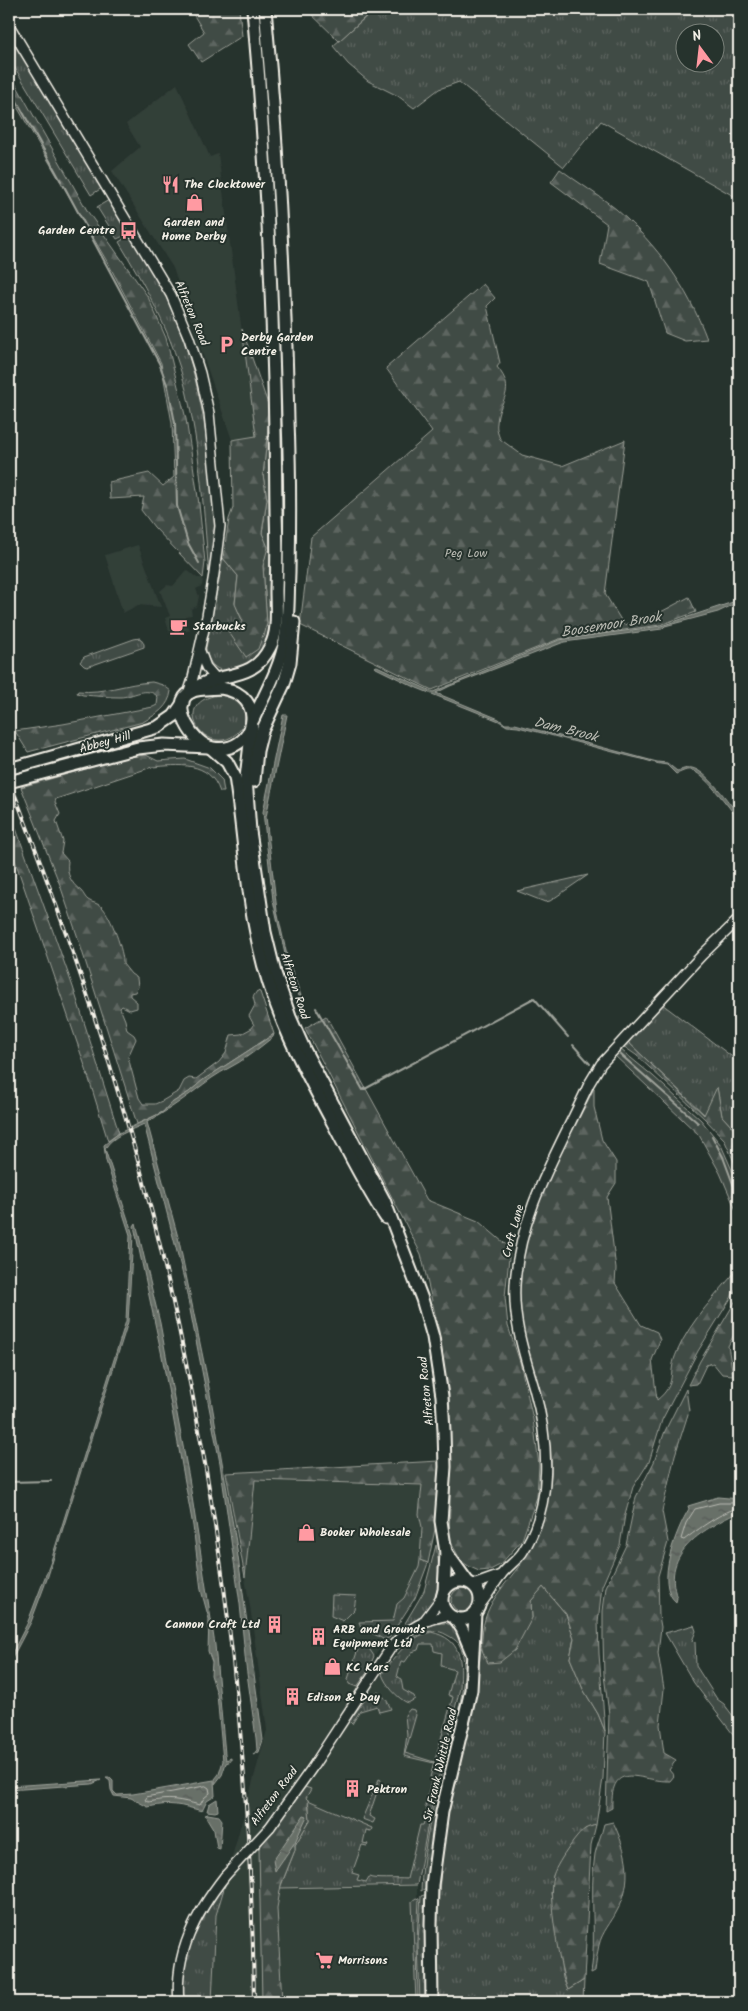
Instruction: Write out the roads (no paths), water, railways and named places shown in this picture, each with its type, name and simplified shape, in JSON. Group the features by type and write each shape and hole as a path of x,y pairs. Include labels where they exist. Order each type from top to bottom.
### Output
{"highway":[{"name":"Abbey Hill","path":"9,769 158,727 174,716 187,696 202,683 237,675 253,667 268,651 275,632 277,542 276,387 265,173 253,9"},
{"path":"252,723 250,708 246,700 238,693 228,689 210,689 187,696 183,717 186,726 193,735 210,748 222,748 236,744 244,738 252,723 276,675 288,618 290,533 288,387 274,107 265,9"},
{"path":"255,855 253,801 257,751 266,718 288,674 293,641 295,578 290,533"},
{"name":"Alfreton Road","path":"252,723 246,778 250,831 255,855 264,932 275,973 290,1017 316,1073 378,1186 425,1307 435,1347 442,1396 444,1432 445,1467 441,1521 446,1552 443,1594"},
{"name":"Abbey Hill","path":"9,782 138,748 164,745 210,748"},
{"name":"Alfreton Road","path":"210,748 228,762 235,778 254,924 265,972 286,1031 308,1078 376,1203 396,1233"},
{"name":"Alfreton Road","path":"446,1552 470,1584"},
{"path":"454,1584 470,1584 478,1593 477,1609 464,1618 452,1616 444,1606 443,1594 454,1584"},
{"name":"Sir Frank Whittle Road","path":"432,2002 432,1885 445,1796 471,1690 472,1654 477,1609"},
{"name":"Sir Frank Whittle Road","path":"452,1616 462,1629 472,1654"}],"street":[{"name":"Alfreton Road","path":"9,25 171,295 189,338 200,373 208,413 220,526 214,574 200,651 187,696"},
{"path":"200,651 206,667 228,689"},
{"name":"Croft Lane","path":"477,1609 501,1575 521,1555 533,1534 540,1512 546,1474 545,1443 540,1412 520,1340 515,1311 516,1266 526,1220 589,1084 601,1064 696,961 739,919"},
{"name":"Croft Lane","path":"470,1584 501,1575"},
{"name":"Alfreton Road","path":"178,2002 180,1969 188,1934 200,1910 226,1876 270,1827 312,1768 392,1646 399,1638 424,1621 443,1594"},
{"name":"Alfreton Road","path":"424,1621 452,1616"}],"water":[{"path":"739,600 739,602 718,612 665,626 662,629 564,642 436,693 499,719 505,724 515,724 657,762 667,763 677,771 686,768 698,770 724,796 739,815 739,820 716,791 695,772 688,770 676,774 667,765 518,727 507,726 417,688 374,667 377,666 433,692 559,640 661,626"},
{"path":"283,715 287,715 266,817 277,911 288,960 305,1007 305,1014 296,1021 295,1018 302,1013 303,1007 287,963 273,900 263,812"},
{"path":"274,1034 273,1037 244,1059 216,1075 172,1107 147,1122 179,1241 208,1382 236,1542 263,1740 259,1752 253,1755 257,1750 256,1738 240,1604 220,1463 184,1279 144,1124 112,1140 105,1149 133,1235 128,1322 47,1579 31,1622 9,1664 9,1659 27,1624 50,1564 126,1321 130,1235 106,1161 104,1145 119,1133 163,1112 170,1104 203,1080"},
{"path":"136,1223 160,1323 189,1478 215,1645 226,1760 231,1758 231,1761 226,1763 222,1775 215,1784 215,1779 219,1774 223,1761 217,1694 211,1675 212,1662 208,1651 209,1619 201,1590 193,1526 162,1356 134,1226"},
{"path":"718,1497 739,1499 739,1512 700,1534 680,1554 675,1567 673,1581 677,1598 676,1602 670,1594 667,1583 667,1570 674,1542 689,1509 688,1506"},
{"path":"106,1778 110,1778 113,1781 113,1791 117,1795 214,1780 215,1796 207,1801 202,1811 175,1805 148,1807 131,1798 114,1796 110,1781"},
{"path":"101,1780 92,1784 9,1790 9,1786"},
{"path":"217,1799 218,1811 207,1811 209,1804"},
{"path":"205,1815 219,1816 222,1820 220,1849 217,1848 214,1830"},
{"path":"304,1815 307,1816 295,1842 275,1871 273,1860"}],"waterway":[{"path":"9,87 61,181"},
{"path":"64,186 159,363 168,387 175,423 177,506 188,543 199,563"},
{"path":"316,1008 363,1090 534,998 568,1037"},
{"path":"573,1045 590,1064"},
{"path":"620,1054 698,1123"},
{"path":"712,1136 723,1157 739,1200"},
{"path":"9,1482 51,1481"}],"railway":[{"path":"9,780 50,888 106,1051 153,1217 176,1313 212,1508 238,1705 246,1804 254,2002"}],"place":[{"name":"The Clocktower","path":"170,184"},
{"name":"Garden and Home Derby","path":"194,203"},
{"name":"Garden Centre","path":"129,230"},
{"name":"Derby Garden Centre","path":"227,344"},
{"name":"Starbucks","path":"179,626"},
{"name":"Booker Wholesale","path":"306,1532"},
{"name":"Cannon Craft Ltd","path":"274,1624"},
{"name":"ARB and Grounds Equipment Ltd","path":"319,1636"},
{"name":"KC Kars","path":"332,1667"},
{"name":"Edison & Day","path":"293,1697"},
{"name":"Pektron","path":"353,1789"},
{"name":"Morrisons","path":"324,1960"}],"park label":[{"name":"Peg Low","path":"466,553"}],"water label":[{"name":"Boosemoor Brook","path":"611,624"},
{"name":"Dam Brook","path":"566,729"}]}
